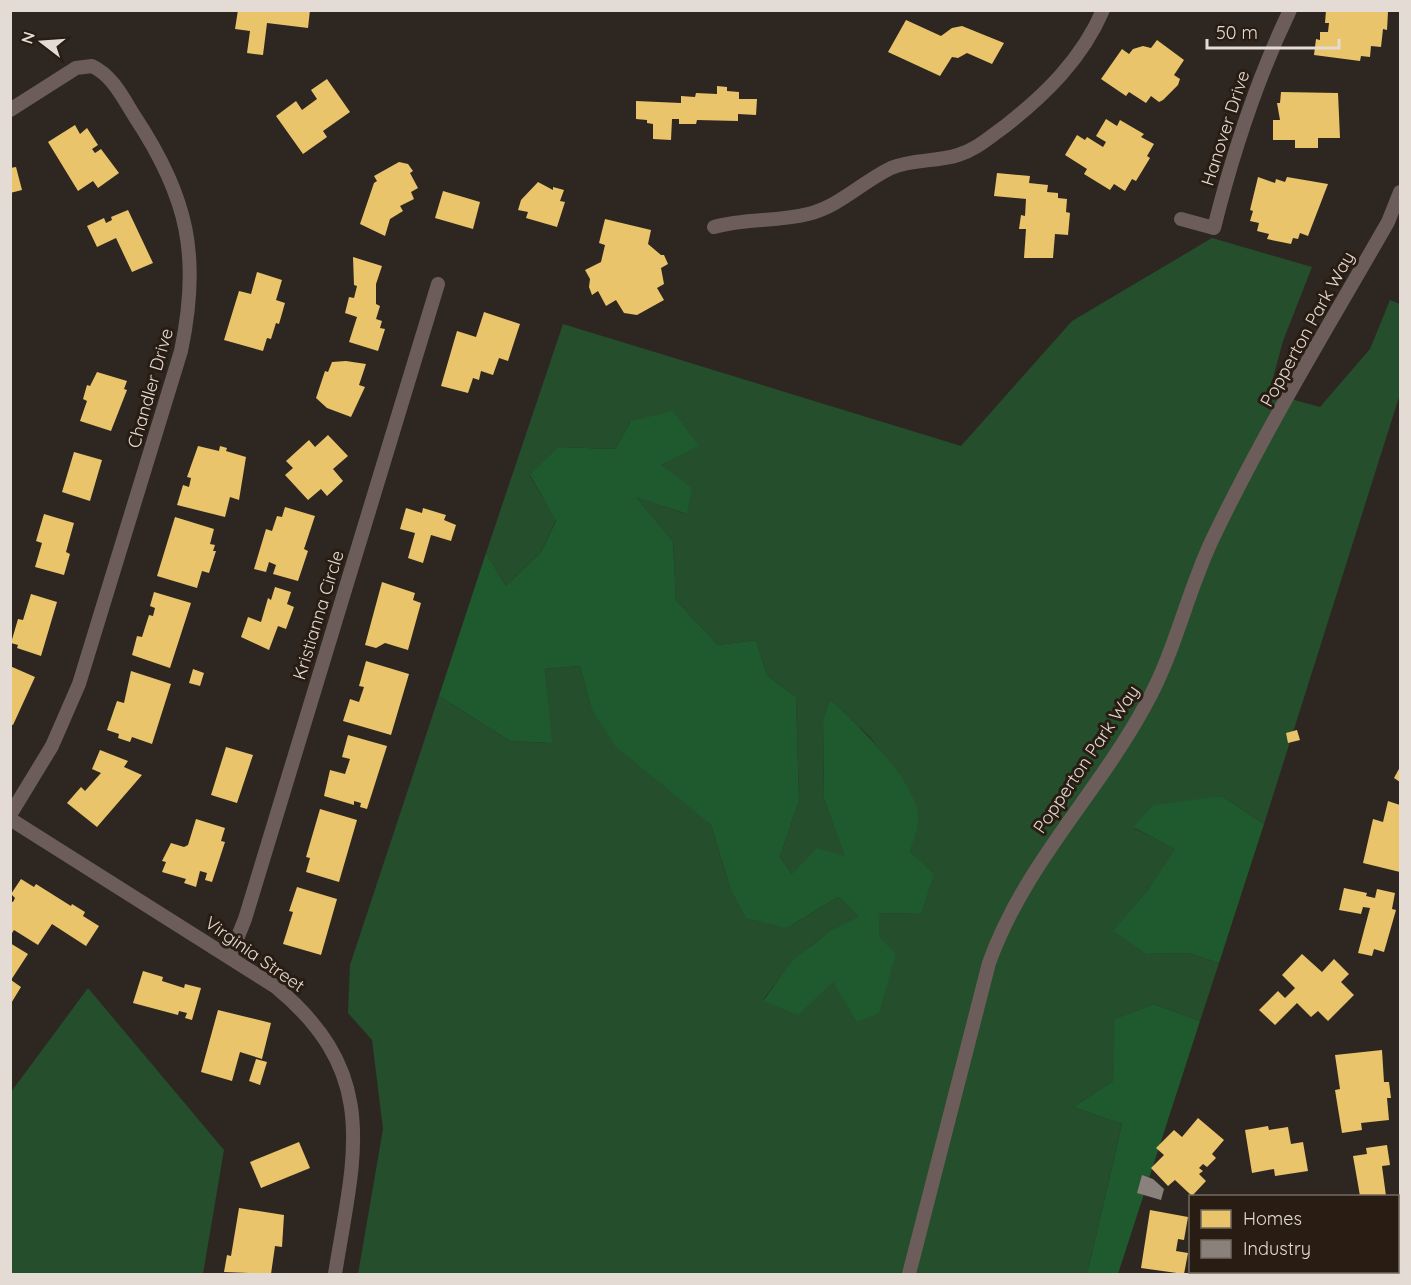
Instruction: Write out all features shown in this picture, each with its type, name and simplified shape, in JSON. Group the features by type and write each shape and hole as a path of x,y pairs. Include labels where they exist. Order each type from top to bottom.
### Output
{"street":[{"path":"714,227 747,219 810,214 838,202 894,167 940,160 973,149 988,140 1046,92 1078,55 1103,10"},
{"name":"Hanover Drive","path":"1181,219 1214,228 1239,133 1255,89 1290,10"},
{"name":"Chandler Drive","path":"10,110 76,68 92,66 111,79 165,164 184,220 190,284 188,319 181,351 80,684 52,746 10,817"},
{"name":"Popperton Park Way","path":"909,1275 989,963 1008,916 1031,874 1142,711 1157,685 1196,577 1227,510 1388,222 1401,192"},
{"name":"Kristianna Circle","path":"230,956 245,919 438,284"},
{"name":"Virginia Street","path":"10,817 230,956 276,987 312,1019 337,1058 352,1108 354,1150 335,1275"}],"green space":[{"path":"1212,238 1312,267 1283,341 1269,393 1320,407 1370,349 1390,300 1400,304 1400,394 1264,824 1222,796 1134,828 1176,849 1147,891 1114,931 1146,954 1188,953 1219,963 1200,1021 1154,1004 1116,1019 1113,1081 1073,1107 1122,1124 1087,1274 358,1274 383,1129 372,1040 348,1013 350,965 439,696 510,741 551,743 545,669 580,666 591,708 667,787 711,825 730,888 787,928 838,897 860,916 843,924 805,951 763,1000 879,937 879,913 921,914 910,852 918,816 905,784 870,737 830,699 823,719 824,799 846,857 792,874 780,857 799,801 796,697 767,675 756,640 718,645 676,600 673,541 635,496 686,514 661,465 698,446 631,421 615,449 558,447 530,476 556,520 541,552 506,586 486,553 563,324 961,446 1072,321"},
{"path":"673,411 699,446 661,465 692,488 687,514 636,497 673,541 676,600 718,645 756,640 767,675 796,697 799,801 780,857 792,874 817,848 845,856 824,799 823,719 830,699 883,753 896,769 915,802 918,820 910,852 934,874 921,914 879,913 879,937 896,954 879,1013 857,1022 833,982 798,1015 763,1001 793,960 830,931 859,916 838,897 787,928 746,918 730,888 711,825 615,746 591,708 580,666 545,669 552,743 510,741 439,696 486,553 506,586 541,552 556,521 530,475 558,447 615,449 631,421"},
{"path":"1222,796 1264,824 1219,963 1188,953 1146,954 1113,931 1147,891 1175,849 1133,827 1153,805"},
{"path":"88,988 224,1150 203,1274 11,1274 11,1092"},
{"path":"1154,1004 1200,1021 1118,1274 1087,1274 1122,1124 1073,1107 1113,1081 1115,1019"}],"building: Homes":[{"path":"238,10 310,10 308,28 267,23 263,55 247,53 250,31 235,29"},
{"path":"1326,10 1388,12 1387,30 1383,29 1381,47 1371,46 1370,57 1361,56 1360,61 1314,55 1316,39 1320,40 1320,32 1328,32 1329,23 1325,23"},
{"path":"906,20 941,36 952,28 962,26 1004,43 992,64 967,53 958,58 952,57 940,76 888,52"},
{"path":"1157,40 1184,60 1174,75 1180,79 1178,85 1163,100 1159,102 1151,96 1146,103 1129,92 1126,96 1101,79 1122,49 1129,54 1133,49 1143,46 1151,48"},
{"path":"327,79 350,112 323,131 327,137 303,154 276,116 296,101 302,110 317,99 311,90"},
{"path":"717,86 727,87 727,91 739,92 739,99 757,99 756,115 738,114 738,121 697,120 696,124 679,124 679,119 672,119 671,140 653,139 653,124 647,123 647,120 636,119 636,101 681,103 681,96 695,97 696,93 717,94"},
{"path":"1281,92 1338,93 1340,138 1318,138 1318,148 1295,148 1295,140 1273,140 1273,120 1280,120 1277,103 1280,103"},
{"path":"1106,119 1117,126 1120,120 1144,134 1141,137 1154,144 1147,156 1150,158 1136,181 1132,179 1125,191 1114,184 1110,190 1084,174 1087,169 1065,155 1077,135 1085,140 1087,137 1103,147 1106,142 1096,136"},
{"path":"75,125 80,134 87,128 98,145 92,149 95,153 101,149 119,173 98,188 93,181 78,191 48,142"},
{"path":"399,162 408,164 413,171 410,173 418,188 411,192 414,199 400,206 403,211 390,219 385,236 360,224 374,183 377,181 374,176"},
{"path":"16,167 22,190 10,193 10,168"},
{"path":"997,173 1030,176 1029,183 1048,185 1047,192 1058,193 1058,198 1067,199 1066,212 1070,213 1068,235 1055,234 1053,258 1024,258 1026,229 1019,229 1021,215 1025,216 1026,199 994,196"},
{"path":"1258,177 1275,183 1276,179 1285,182 1287,177 1328,184 1308,236 1300,233 1298,239 1293,238 1291,244 1267,239 1269,234 1257,231 1259,223 1250,221 1253,211 1250,210"},
{"path":"538,182 553,190 553,187 564,190 560,201 565,202 557,227 526,218 528,212 518,210 521,200"},
{"path":"443,191 480,202 473,229 435,218"},
{"path":"128,210 153,263 132,272 116,238 97,247 87,226 104,218 106,223 112,220 111,217"},
{"path":"605,219 651,230 648,244 664,255 668,264 661,268 664,284 657,288 664,300 637,315 624,313 616,300 606,306 598,291 592,295 589,287 590,279 585,270 601,262 605,245 599,243"},
{"path":"353,257 382,266 376,284 376,304 380,306 376,319 382,321 380,328 385,329 378,351 349,342 357,317 345,313 349,297 354,298 357,286 354,285"},
{"path":"257,272 282,280 276,300 285,303 279,324 276,323 271,339 267,338 263,351 224,340 239,291 251,294"},
{"path":"484,312 520,324 508,361 499,358 493,375 481,371 479,380 473,378 468,393 441,386 457,331 476,337"},
{"path":"346,361 366,364 359,385 365,387 351,417 327,408 316,398 325,371 328,372 332,362"},
{"path":"97,372 127,381 124,389 127,390 111,431 80,421 87,401 83,399 87,385 90,386"},
{"path":"328,435 348,456 333,469 343,481 327,496 321,489 308,500 285,475 293,468 286,461 309,440 315,447"},
{"path":"198,446 219,451 220,446 227,448 226,451 246,457 239,500 230,497 225,517 177,505 183,485 189,487 191,478 187,477"},
{"path":"74,452 102,460 90,501 62,492"},
{"path":"285,507 315,516 304,549 308,551 298,581 273,574 276,565 269,562 266,572 254,569 266,529 272,531 277,516 282,517"},
{"path":"406,508 422,513 423,508 446,515 444,520 456,525 451,541 431,535 423,563 408,558 415,533 400,529"},
{"path":"44,514 74,523 66,552 70,554 64,575 35,567 42,543 36,541"},
{"path":"175,517 214,529 210,544 215,545 213,551 216,551 209,573 202,571 197,588 157,576"},
{"path":"382,582 415,593 413,600 421,603 408,650 385,643 376,648 365,645"},
{"path":"275,587 291,592 287,604 294,607 286,629 278,626 269,650 241,637 248,617 261,622 268,598 271,600"},
{"path":"154,592 191,603 170,668 132,655 137,636 142,637 149,615 153,616 155,608 150,606"},
{"path":"31,594 57,602 41,656 17,648 18,645 11,643 18,619 23,620"},
{"path":"366,661 409,674 391,735 343,721 350,699 359,702 364,687 359,686"},
{"path":"10,666 35,677 13,725 10,724"},
{"path":"193,669 204,673 200,686 189,683"},
{"path":"131,671 171,684 152,744 132,737 130,742 118,738 119,734 107,730 117,701 124,703"},
{"path":"1297,730 1300,740 1288,743 1286,733"},
{"path":"348,735 387,746 367,809 360,807 361,803 354,801 354,805 324,796 330,770 345,774 350,759 342,757"},
{"path":"226,747 253,755 237,803 211,795"},
{"path":"100,750 128,761 124,767 142,775 97,827 67,803 81,787 85,791 101,773 92,769"},
{"path":"1400,767 1400,782 1394,778"},
{"path":"1388,801 1400,805 1400,872 1363,863 1373,819 1383,822"},
{"path":"320,809 357,820 339,882 306,872 310,858 306,857"},
{"path":"196,819 225,828 221,841 225,842 212,882 205,880 207,873 200,871 196,887 184,883 186,879 162,872 166,862 162,861 171,843 184,847 188,845"},
{"path":"21,879 34,887 36,884 71,906 72,904 85,912 83,916 99,926 86,946 52,924 38,945 14,930 10,936 10,901 13,902 15,898 11,894"},
{"path":"297,887 337,899 321,955 283,944 293,912 289,911"},
{"path":"1344,888 1367,893 1366,896 1375,898 1377,889 1395,893 1392,909 1396,910 1384,952 1374,949 1372,956 1358,953 1370,908 1363,907 1361,914 1339,910"},
{"path":"10,943 28,954 11,980 21,987 10,1005"},
{"path":"1302,954 1322,972 1334,959 1349,974 1341,982 1354,995 1328,1021 1318,1011 1311,1017 1297,1003 1275,1025 1259,1010 1278,991 1285,998 1295,988 1282,975"},
{"path":"143,971 163,977 162,981 184,988 185,984 201,988 192,1020 185,1018 187,1013 179,1011 178,1015 133,1003"},
{"path":"218,1010 271,1023 262,1059 240,1052 232,1081 201,1072"},
{"path":"1382,1050 1384,1082 1389,1082 1391,1098 1387,1098 1389,1120 1361,1123 1362,1130 1342,1133 1335,1090 1340,1089 1335,1055"},
{"path":"256,1059 267,1062 260,1085 249,1081"},
{"path":"1198,1118 1224,1140 1212,1154 1216,1158 1207,1167 1203,1164 1199,1168 1203,1171 1199,1174 1206,1181 1193,1195 1175,1180 1168,1186 1151,1168 1164,1155 1156,1148 1174,1130 1182,1137"},
{"path":"1268,1126 1269,1130 1288,1127 1291,1144 1303,1142 1308,1171 1275,1176 1274,1169 1252,1173 1245,1130"},
{"path":"299,1142 310,1168 261,1188 250,1162"},
{"path":"1387,1145 1390,1165 1382,1166 1386,1195 1360,1195 1353,1156 1367,1154 1366,1148"},
{"path":"239,1208 284,1215 282,1247 275,1246 271,1274 224,1272 227,1255 231,1256"},
{"path":"1150,1210 1188,1217 1184,1240 1178,1239 1176,1251 1188,1253 1184,1274 1141,1268"}],"building: Industry":[{"path":"1142,1175 1153,1179 1164,1189 1161,1200 1137,1193"}]}
